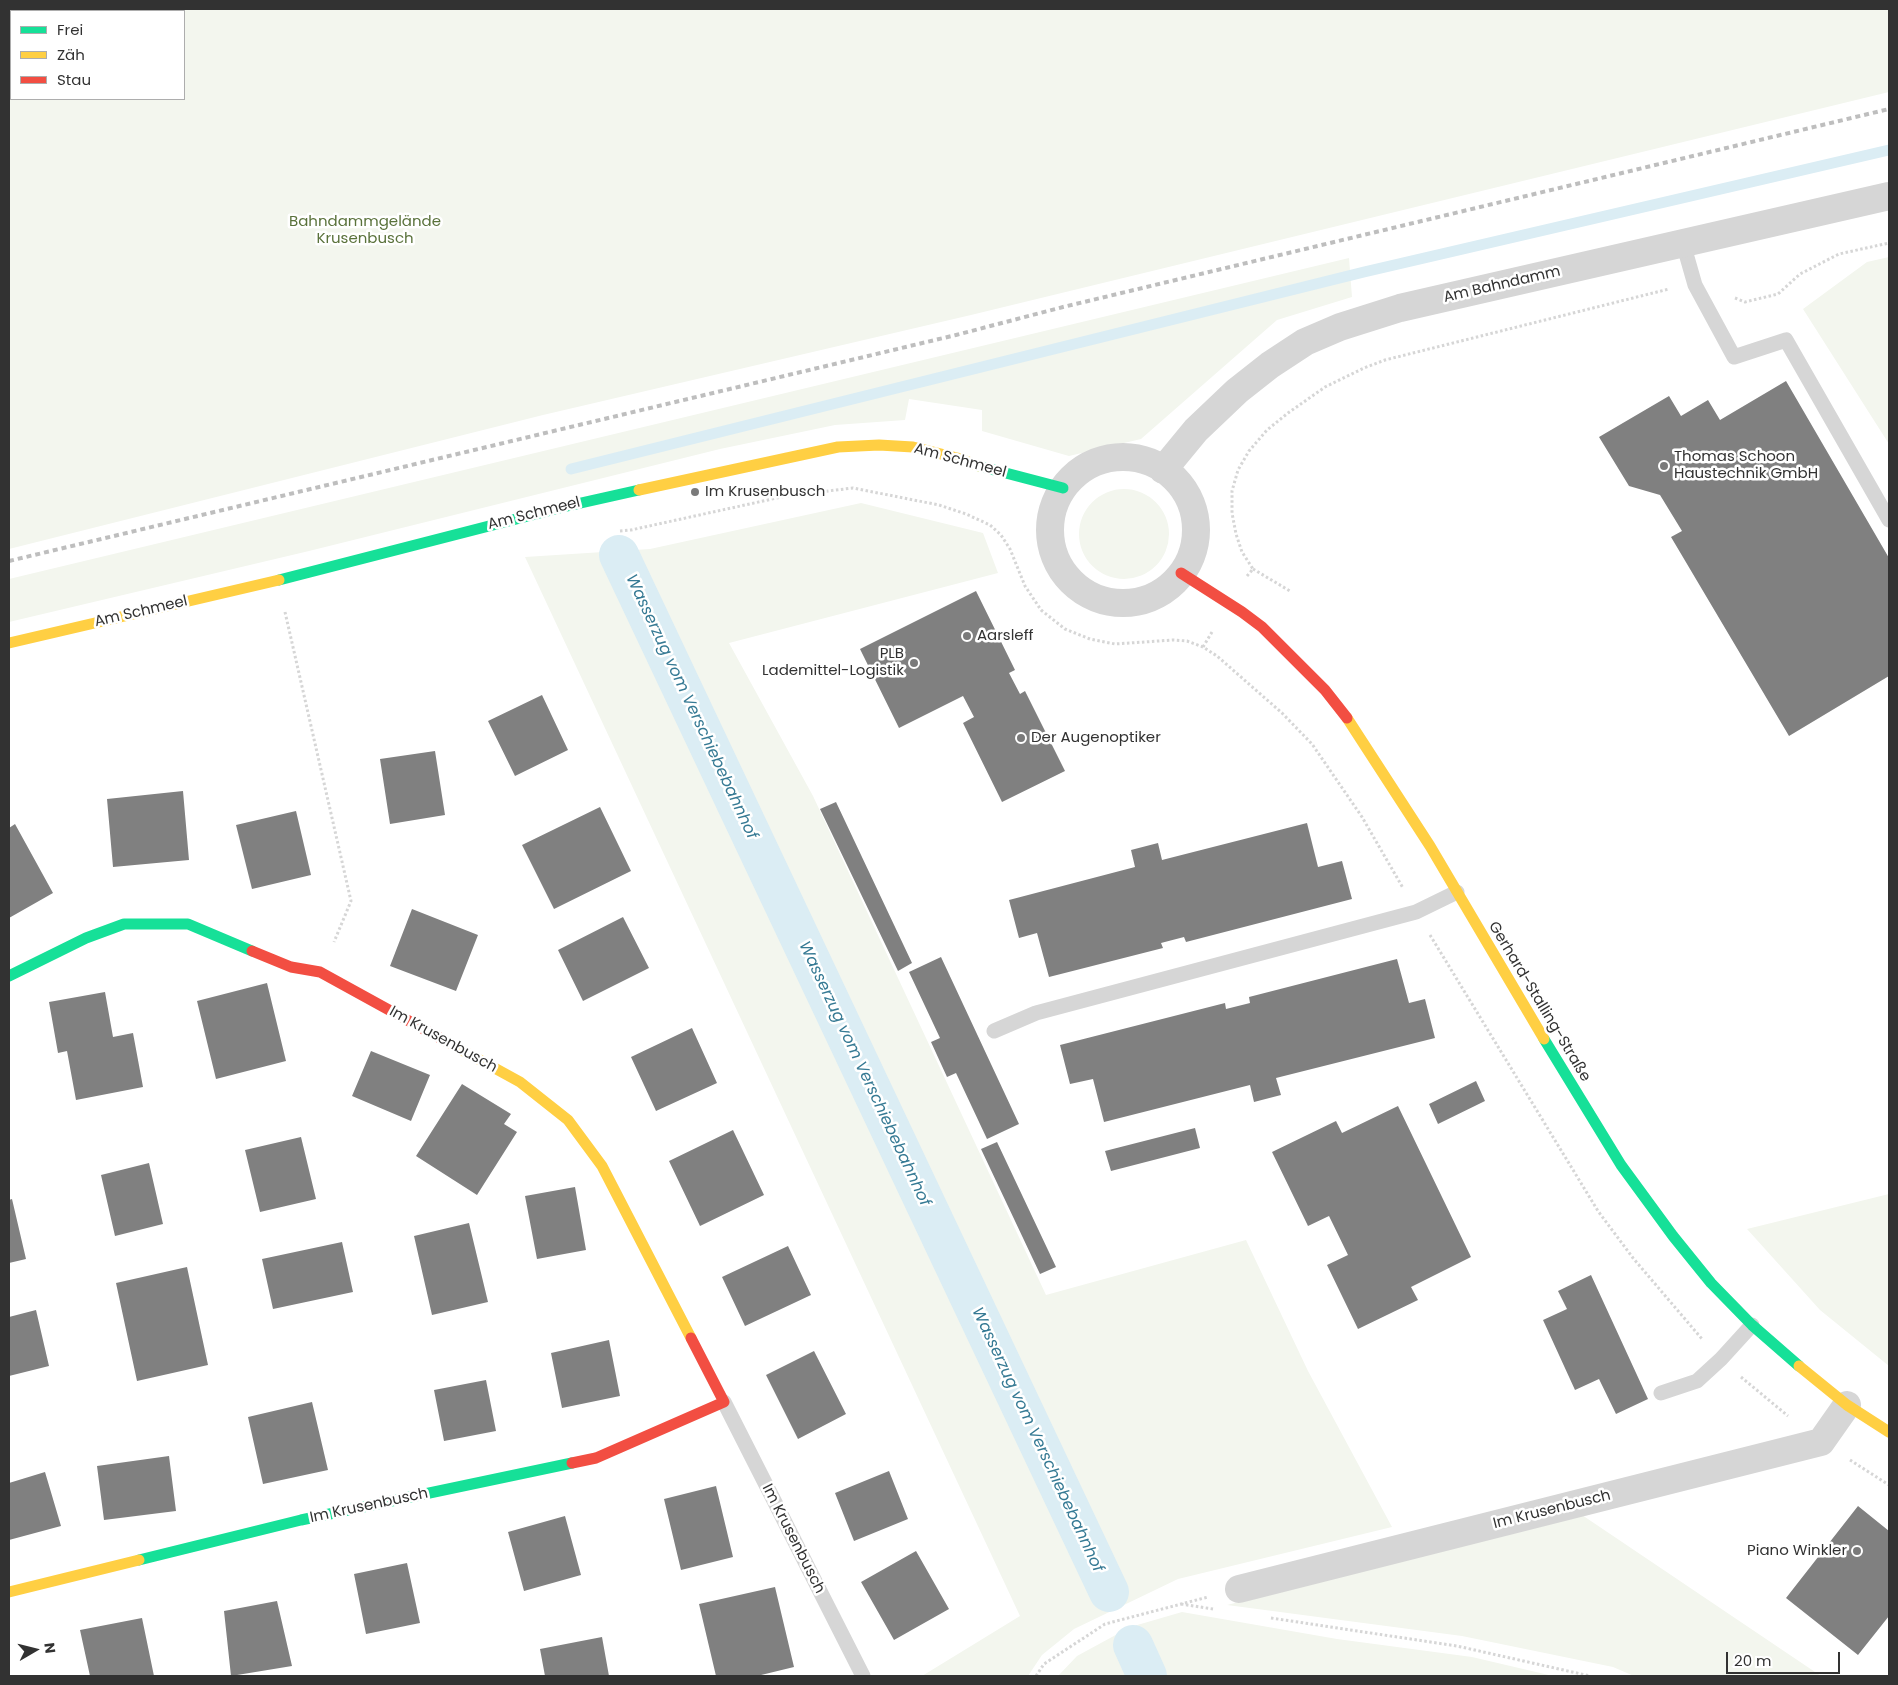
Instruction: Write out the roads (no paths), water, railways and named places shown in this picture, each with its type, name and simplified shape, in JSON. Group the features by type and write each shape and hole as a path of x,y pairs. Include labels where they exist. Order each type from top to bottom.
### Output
{"street":[{"name":"Am Bahndamm","path":"1163,470 1196,430 1237,391 1270,365 1305,342 1340,326 1400,308 1889,196"},
{"name":"Am Schmeel","path":"9,643 277,580 563,507 838,447 879,445 912,447 1063,488"},
{"path":"1119,456 1143,459 1163,470 1182,486 1194,511 1196,531 1192,554 1181,573 1163,591 1148,598 1126,603 1104,600 1083,591 1069,579 1059,564 1052,545 1050,524 1053,508 1063,488 1076,474 1096,461 1119,456"},
{"name":"Gerhard-Stalling-Straße","path":"1181,573 1262,627 1325,690 1372,755 1633,1183 1710,1283 1752,1325 1847,1405 1889,1432"},
{"name":"Im Krusenbusch","path":"9,976 86,938 124,924 188,924 291,967 320,972 520,1082 568,1120 602,1166 724,1402 596,1458 301,1520 9,1592"},
{"name":"Im Krusenbusch","path":"1239,1590 1821,1442 1847,1405"}],"lane":[{"path":"1682,243 1695,285 1734,357 1786,340 1889,520"},
{"path":"994,1031 1036,1013 1416,912 1457,892"},
{"path":"1660,1393 1697,1381 1721,1359 1752,1325"},
{"name":"Im Krusenbusch","path":"724,1402 863,1676"}],"waterway":[{"path":"571,469 1364,272 1889,150"},
{"name":"Wasserzug vom Verschiebebahnhof","path":"619,555 1109,1592"},
{"name":"Wasserzug vom Verschiebebahnhof","path":"1133,1645 1147,1676"}],"railway":[{"path":"9,561 956,335 1063,307 1889,109"}],"place":[{"name":"Thomas Schoon Haustechnik GmbH","path":"1664,466"},
{"name":"Im Krusenbusch","path":"695,492"},
{"name":"Aarsleff","path":"967,636"},
{"name":"PLB Lademittel-Logistik","path":"914,663"},
{"name":"Der Augenoptiker","path":"1021,738"},
{"name":"Piano Winkler","path":"1857,1551"}],"park label":[{"name":"Bahndammgelände Krusenbusch","path":"365,230"}]}
